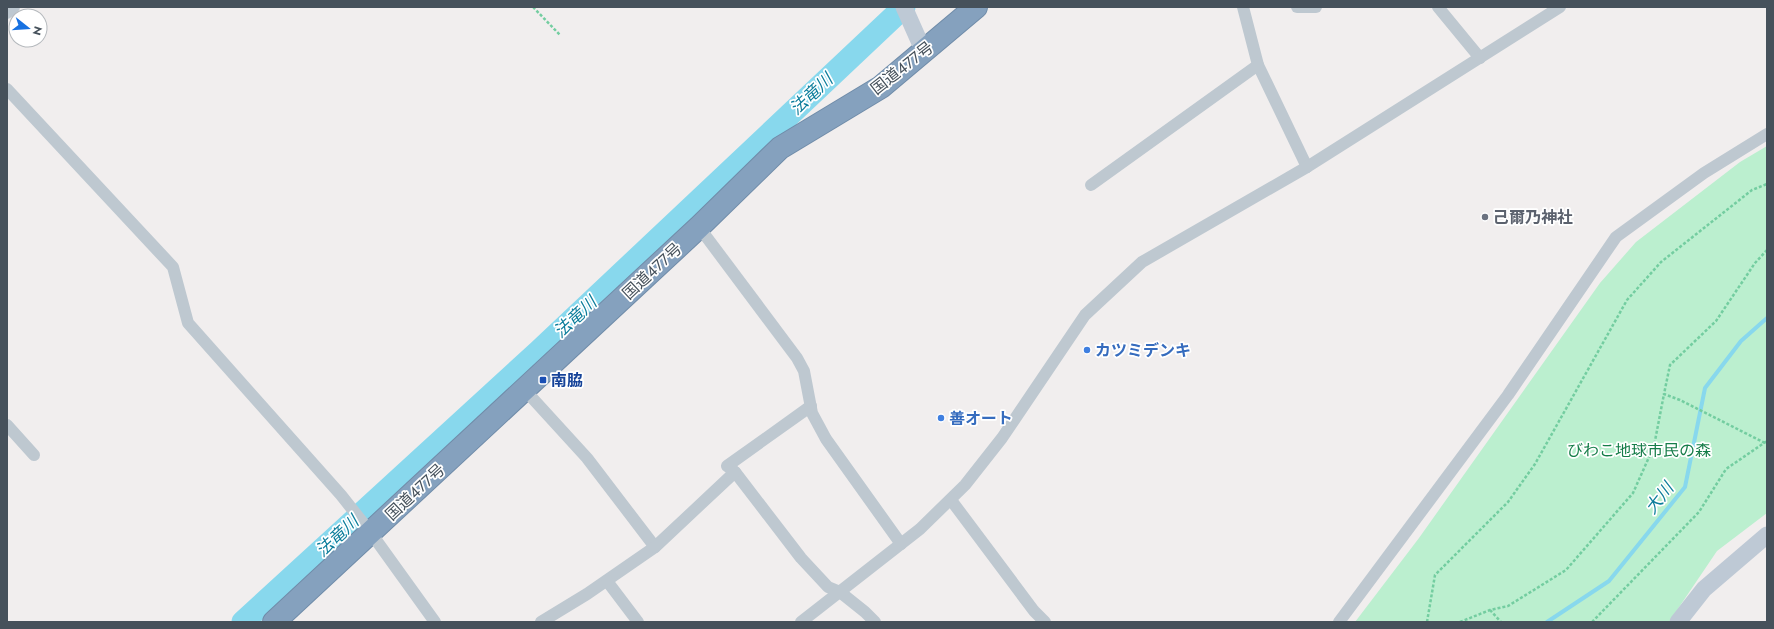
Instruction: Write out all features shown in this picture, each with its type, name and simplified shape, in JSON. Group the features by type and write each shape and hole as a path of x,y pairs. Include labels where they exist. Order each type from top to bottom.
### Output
{"highway":[{"name":"国道477号","path":"274,622 699,227 780,148 881,87 976,7"}],"main road":[{"path":"904,7 924,52"},
{"path":"1678,622 1704,589 1767,535"}],"street":[{"path":"7,14 14,7"},
{"path":"1243,7 1258,66 1307,167"},
{"path":"1297,7 1316,7"},
{"path":"1438,7 1480,58"},
{"path":"802,622 920,529 951,500 965,485 1002,438 1085,315 1142,262 1307,167 1480,58 1545,10 1560,7"},
{"path":"1091,185 1258,66"},
{"path":"7,89 173,267 188,323 342,495 435,622"},
{"path":"1339,622 1508,395 1616,237 1704,173 1767,134"},
{"path":"699,227 797,358 804,371 812,414 826,439 901,544"},
{"path":"524,389 587,458 655,547"},
{"path":"811,406 727,466 735,472 801,558 828,587 840,592 875,622"},
{"path":"7,425 34,455"},
{"path":"541,622 607,581 655,547 735,472"},
{"path":"951,500 1034,611 1045,622"},
{"path":"607,581 638,622"}],"path":[{"path":"533,7 560,35"},
{"path":"1427,622 1435,575 1513,496 1535,464 1627,300 1661,262 1752,190 1767,184"},
{"path":"1460,622 1490,610 1508,606 1566,570 1633,493 1654,446 1670,365 1716,320 1755,263 1767,250"},
{"path":"1664,394 1680,400 1715,419 1766,442"},
{"path":"1592,622 1699,512 1726,469 1766,442"},
{"path":"1490,610 1501,622"}],"green space":[{"name":"びわこ地球市民の森","path":"1767,146 1767,513 1717,551 1669,622 1355,622 1419,538 1600,283 1636,242 1740,162"}],"waterway":[{"name":"法竜川","path":"243,622 538,352 904,7"},
{"name":"大川","path":"1547,622 1609,581 1685,487 1705,388 1741,341 1767,318"}],"place":[{"name":"己爾乃神社","path":"1485,217"},
{"name":"カツミデンキ","path":"1087,350"},
{"name":"南脇","path":"543,380"},
{"name":"善オート","path":"941,418"}]}
